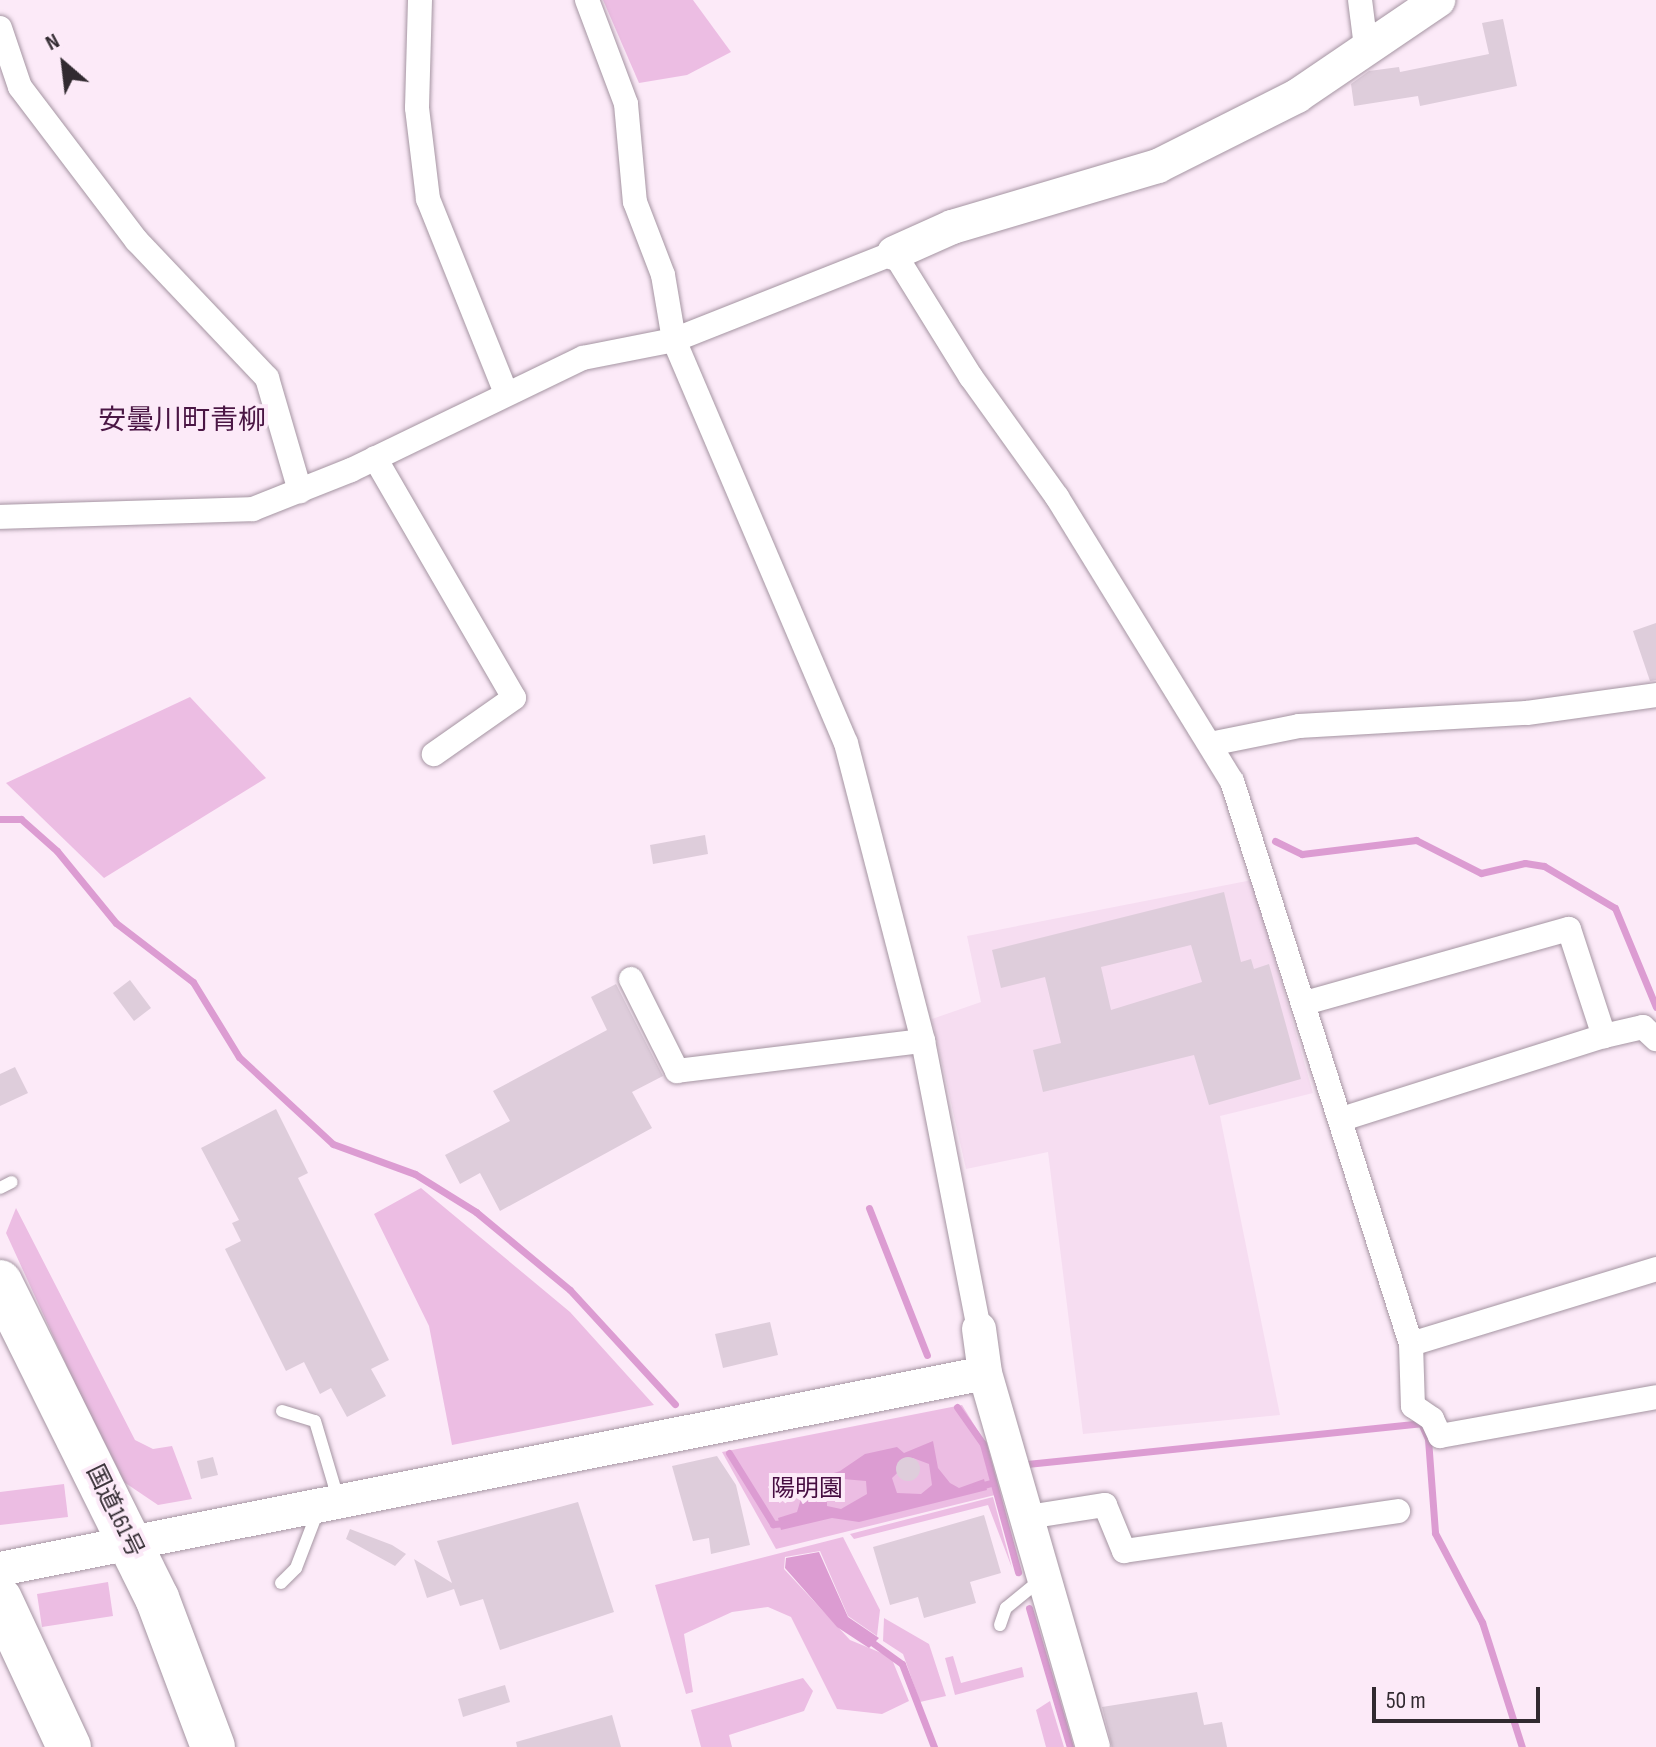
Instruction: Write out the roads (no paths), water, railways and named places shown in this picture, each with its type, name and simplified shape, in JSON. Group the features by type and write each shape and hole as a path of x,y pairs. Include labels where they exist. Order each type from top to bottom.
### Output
{"highway":[{"name":"国道161号","path":"0,1282 132,1546 213,1747"},
{"path":"0,1599 69,1747"}],"street":[{"path":"420,0 417,108 428,199 505,391"},
{"path":"587,0 626,104 635,202 663,275 674,340 846,743 923,1041 985,1373 1093,1747"},
{"path":"1360,0 1366,47"},
{"path":"0,517 253,509 375,458 505,391 583,358 674,340 952,227 1158,166 1297,96 1438,0"},
{"path":"0,28 20,87 137,241 267,378 300,491"},
{"path":"894,253 971,377 1057,497 1210,744 1248,823 1411,1344 1417,1375 1413,1406 1432,1419 1440,1436 1656,1397"},
{"path":"375,458 514,698 434,754"},
{"path":"1210,744 1299,726 1527,713 1656,695"},
{"path":"1305,1003 1569,929 1604,1036"},
{"path":"631,979 677,1071 923,1041"},
{"path":"1342,1119 1604,1036 1643,1027 1656,1039"},
{"path":"1411,1344 1656,1269"},
{"path":"0,1569 132,1546 330,1503 985,1373"},
{"path":"1028,1517 1105,1505 1124,1551 1398,1511"}],"lane":[{"path":"281,1583 330,1503 331,1459 315,1421 282,1411"},
{"path":"1000,1625 1006,1608 1045,1576"}],"waterway":[{"path":"0,819 21,819 57,851 116,923 193,982 239,1057 333,1144 415,1174 476,1212 570,1290 675,1404"},
{"path":"1275,841 1302,854 1416,840 1481,873 1525,863 1544,866 1615,908 1656,1007"},
{"path":"869,1208 927,1355"},
{"path":"957,1407 983,1444 1018,1572"},
{"path":"1027,1464 1421,1423 1428,1439 1435,1533 1482,1622 1522,1747"},
{"path":"729,1453 773,1524 787,1523"},
{"path":"976,1487 991,1483"},
{"path":"1029,1608 1070,1747"},
{"path":"866,1638 902,1664 934,1747"}],"district":[{"name":"安曇川町青柳","path":"182,421"}],"park label":[{"name":"陽明園","path":"807,1489"}]}
